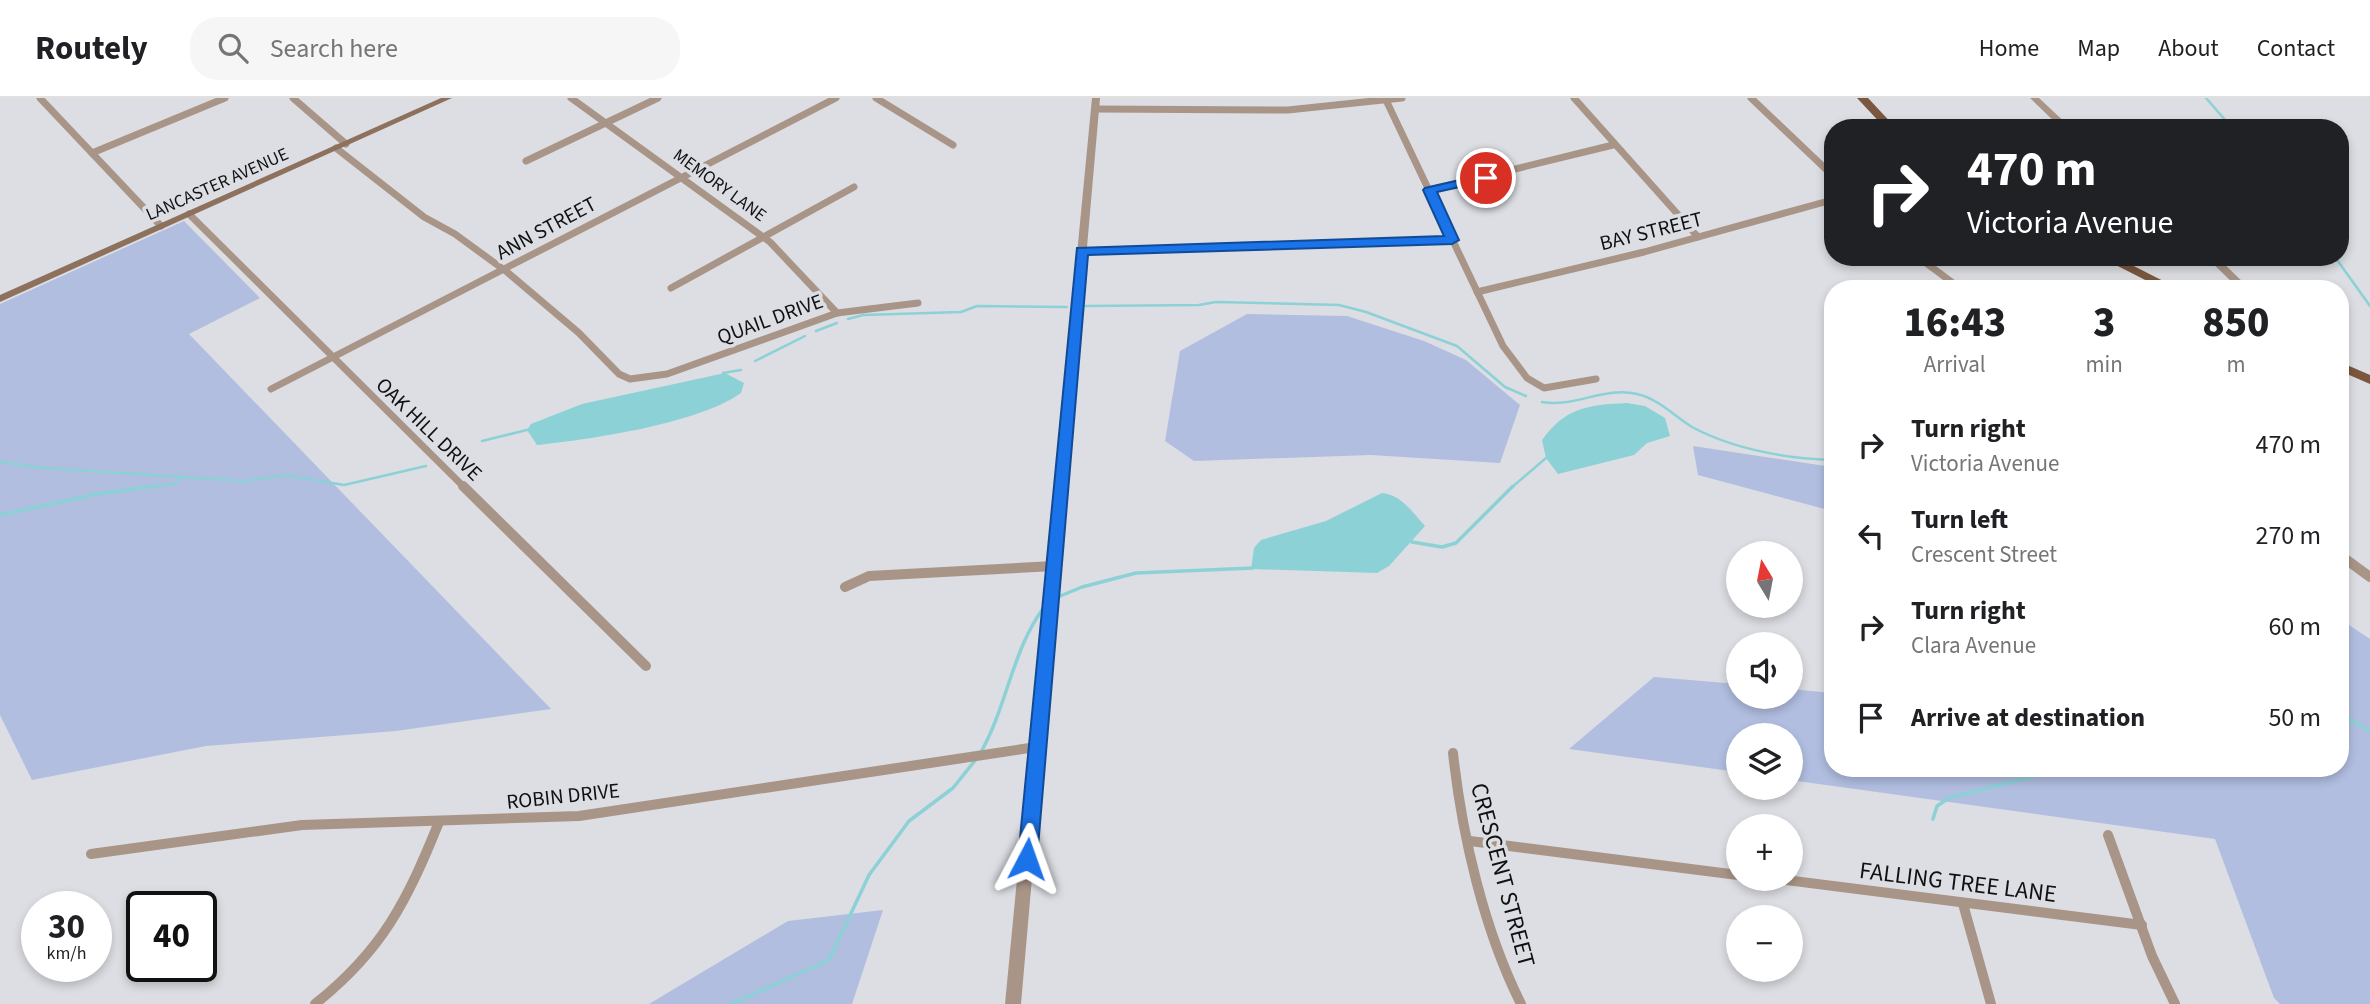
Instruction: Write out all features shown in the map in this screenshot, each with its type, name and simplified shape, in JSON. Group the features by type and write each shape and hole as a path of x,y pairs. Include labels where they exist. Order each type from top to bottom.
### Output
{"main road":[{"name":"LANCASTER AVENUE","path":"0,299 448,98"},
{"path":"1862,98 1882,119"},
{"path":"2125,266 2155,280"},
{"path":"2349,370 2370,380"}],"street":[{"path":"40,98 161,226"},
{"path":"92,153 225,98"},
{"path":"293,98 341,146 363,173 504,270"},
{"name":"MEMORY LANE","path":"571,98 764,237 837,313"},
{"path":"526,161 657,98"},
{"name":"ANN STREET","path":"271,389 836,98"},
{"path":"876,98 953,145"},
{"path":"1013,1004 1095,104 1256,111 1402,98"},
{"path":"1574,98 1698,237"},
{"path":"1751,98 1824,167"},
{"path":"2034,98 2057,119"},
{"path":"1386,99 1503,346 1517,366 1538,386 1559,388 1596,379"},
{"path":"1429,190 1614,145"},
{"path":"671,288 854,187"},
{"name":"BAY STREET","path":"1477,292 1698,237 1824,202"},
{"name":"OAK HILL DRIVE","path":"189,214 330,358 574,594 623,648 646,666"},
{"path":"1082,251 1452,240"},
{"path":"1930,266 1949,280"},
{"path":"2221,266 2235,280"},
{"name":"QUAIL DRIVE","path":"504,270 579,332 620,374 636,380 657,377 726,355 837,313 918,303"},
{"path":"2349,562 2370,578"},
{"path":"845,587 869,576 1054,566"},
{"name":"ROBIN DRIVE","path":"91,854 299,825 515,821 579,816 1036,747"},
{"name":"CRESCENT STREET","path":"1453,753 1458,798 1498,958 1521,1004"},
{"path":"315,1004 338,987 379,945 409,899 439,822"},
{"path":"2108,835 2152,956 2175,1004"},
{"path":"1470,841 1726,873"},
{"name":"FALLING TREE LANE","path":"1803,882 2142,925"},
{"path":"1963,904 1989,988 1991,1004"}],"shaded area":[{"path":"184,221 260,298 189,334 551,709 396,731 206,746 32,780 0,715 0,304"},
{"path":"1247,314 1347,316 1424,341 1466,360 1520,405 1500,463 1371,455 1194,461 1165,441 1180,351"},
{"path":"725,373 744,383 741,393 722,404 672,421 586,439 537,445 527,430 531,424 582,404"},
{"path":"1627,403 1645,406 1665,418 1670,436 1647,443 1634,455 1558,474 1546,458 1542,440 1551,429 1569,414 1579,410"},
{"path":"1693,446 1824,466 1824,509 1698,475"},
{"path":"1382,493 1401,501 1425,526 1389,566 1377,573 1251,569 1254,548 1261,540 1326,521"},
{"path":"2349,625 2370,639 2370,1004 2280,1004 2274,998 2215,839 1803,782 1803,723 1726,723 1726,770 1569,749 1654,677 1726,683 1726,709 1803,709 1803,690 1824,692 1824,777 2349,777"},
{"path":"883,910 852,1004 649,1004 788,921"}],"waterway":[{"path":"2206,98 2224,119"},
{"path":"2341,266 2370,306"},
{"path":"1085,306 1199,305 1216,302 1339,305 1366,312 1457,346 1505,387 1526,396"},
{"path":"848,319 863,315 961,312 977,306 1067,307"},
{"path":"816,331 837,323"},
{"path":"755,361 805,336"},
{"path":"723,373 741,370"},
{"path":"1542,402 1566,402 1613,393 1637,394 1659,404 1692,427 1725,442 1778,455 1824,459"},
{"path":"482,441 531,429"},
{"path":"1511,488 1546,458"},
{"path":"0,462 45,468 244,481 285,475 344,485 426,466"},
{"path":"144,488 175,484 180,478"},
{"path":"0,515 97,494 157,486"},
{"path":"1412,542 1442,547 1456,543 1511,488"},
{"path":"1053,599 1082,587 1136,573 1253,568"},
{"path":"981,752 998,715 1017,658 1045,606"},
{"path":"2349,719 2370,731"},
{"path":"731,1004 829,960 869,875 909,821 953,788 977,758"},
{"path":"1933,819 1937,806 1949,798 2032,777"}],"route":[{"path":"1027,859 1082,251 1126,252 1452,240 1429,190 1486,178"}]}
